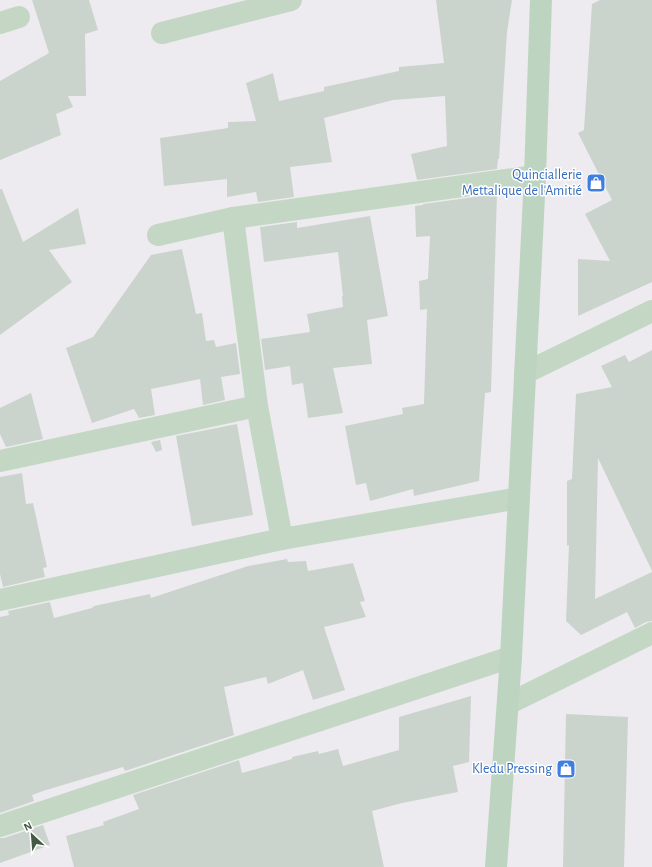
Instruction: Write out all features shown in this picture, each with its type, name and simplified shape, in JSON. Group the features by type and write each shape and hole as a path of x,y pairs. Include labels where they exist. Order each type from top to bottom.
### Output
{"main road":[{"path":"496,867 511,657 535,176 541,0"}],"street":[{"path":"162,33 291,0"},
{"path":"158,235 233,218 535,176"},
{"path":"233,218 257,406 282,539"},
{"path":"525,373 652,310"},
{"path":"0,461 257,406"},
{"path":"0,600 282,539 519,498"},
{"path":"508,704 652,633"},
{"path":"0,826 511,657"}],"building":[{"path":"32,0 89,0 98,30 85,34 86,96 68,96 73,107 56,114 61,135 0,160 0,81 49,53"},
{"path":"436,0 512,0 507,32 499,159 497,169 417,180 411,154 447,146 445,96 393,100 324,118 332,162 290,167 294,197 258,202 256,192 227,197 227,179 164,186 160,138 228,128 228,122 256,121 246,83 273,73 279,101 324,91 324,87 399,71 399,67 444,63"},
{"path":"600,0 652,0 652,282 578,316 578,259 610,261 585,214 612,200 578,133 584,130 592,4"},
{"path":"0,189 2,189 23,242 78,208 86,244 49,250 72,282 0,335"},
{"path":"497,194 491,392 485,393 479,481 414,496 413,489 370,501 366,483 356,485 345,426 403,414 402,408 424,404 427,309 420,310 419,281 428,279 430,236 416,237 415,206"},
{"path":"370,216 388,316 367,320 372,364 333,368 343,413 308,418 303,383 292,385 290,366 265,370 261,339 310,332 307,314 343,307 338,252 264,262 260,227 297,222 297,228"},
{"path":"182,249 196,314 202,313 206,341 214,340 216,347 236,343 240,374 221,377 225,400 203,405 200,379 151,389 155,415 139,418 134,409 92,423 66,348 93,337 151,255"},
{"path":"652,350 652,571 598,458 595,599 652,572 652,621 646,622 635,628 627,612 581,635 566,621 569,545 567,546 567,481 572,479 576,394 612,387 601,366 625,355 629,362"},
{"path":"31,393 43,439 6,447 0,434 0,408"},
{"path":"237,424 253,515 192,526 176,436"},
{"path":"160,440 162,450 156,452 151,442"},
{"path":"22,473 26,504 33,503 47,567 43,568 45,577 3,587 0,574 0,477"},
{"path":"287,559 288,562 306,561 308,571 353,563 365,601 360,602 366,617 324,627 345,690 313,700 303,670 268,684 266,677 224,687 234,735 125,771 123,767 43,791 32,795 34,801 0,813 0,617 9,615 8,611 50,602 54,618 92,608 94,606 150,594 151,598 248,566"},
{"path":"471,696 469,762 453,766 458,792 402,803 372,811 384,867 74,867 66,836 104,825 103,822 139,809 133,795 239,760 242,773 292,759 292,757 318,751 319,754 338,749 343,766 399,750 399,717"},
{"path":"566,714 628,717 624,867 563,867"},
{"path":"43,825 50,845 0,863 0,838"}],"place":[{"name":"Quinciallerie Mettalique de l'Amitié","path":"596,183"},
{"name":"Kledu Pressing","path":"566,769"}]}
